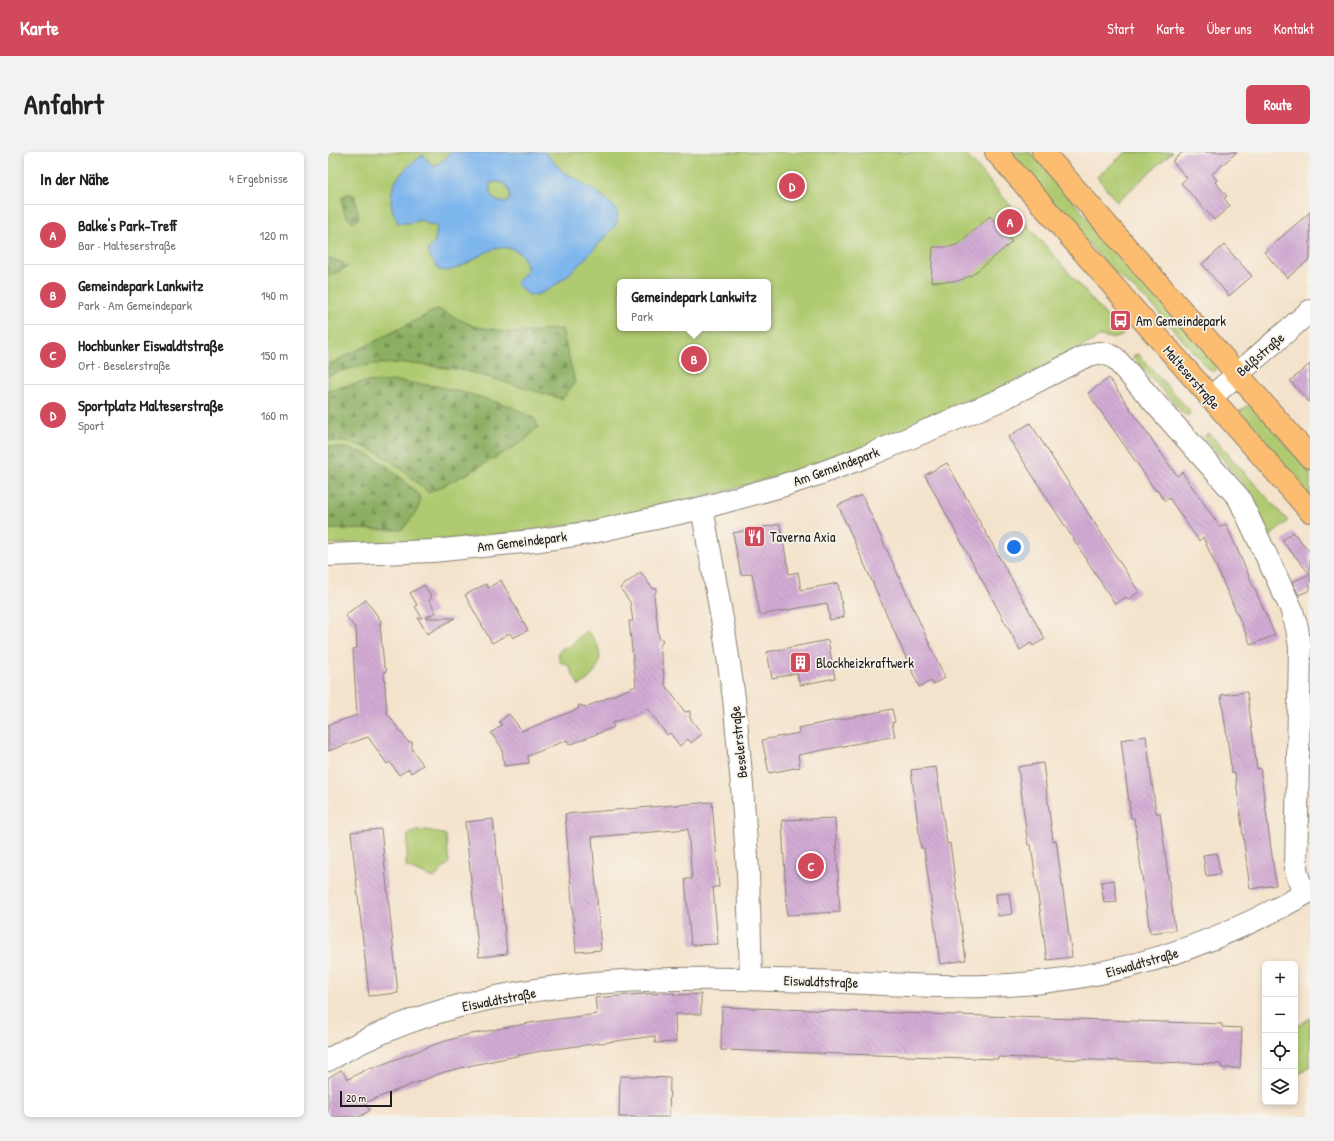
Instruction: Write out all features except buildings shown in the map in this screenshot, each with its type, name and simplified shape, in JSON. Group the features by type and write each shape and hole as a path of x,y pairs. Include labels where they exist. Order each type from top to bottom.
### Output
{"main road":[{"name":"Malteserstraße","path":"996,152 1310,511"},
{"path":"1043,152 1310,457"}],"street":[{"name":"Belßstraße","path":"1210,398 1310,311"},
{"name":"Am Gemeindepark","path":"328,555 433,551 534,541 595,531 702,508 781,486 862,458 991,404 1084,357 1096,353 1106,353 1115,358 1239,498 1291,608 1298,628 1300,647 1296,871 1307,893"},
{"name":"Beselerstraße","path":"702,508 724,630 734,698 748,872 751,979"},
{"name":"Eiswaldtstraße","path":"328,1060 368,1039 426,1015 520,993 572,985 620,980 712,978 988,986 1044,982 1102,974 1160,959 1196,946 1268,914 1307,893"}],"green space":[{"path":"328,152 964,152 1123,335 1115,338 1101,336 996,390 917,425 837,456 755,482 671,504 586,522 501,534 415,542 328,544"},
{"path":"1008,152 1030,152 1216,364 1216,371 1209,370 1153,306 1107,265"},
{"path":"1126,152 1172,152 1117,202 1097,177"},
{"path":"347,194 354,195 359,218 354,223 346,215 343,209 342,197"},
{"path":"328,258 343,263 343,266 348,267 328,276"},
{"path":"438,309 473,326 514,333 562,329 575,382 562,399 463,370 406,363 374,364 340,371 328,376 328,365"},
{"path":"1137,354 1189,410 1190,413 1188,416 1184,414 1134,359 1133,356"},
{"path":"397,381 436,386 512,407 535,419 538,427 524,441 470,472 429,493 399,467 374,451 356,444 328,440 328,390 364,382"},
{"path":"1250,403 1310,472 1310,498 1237,414"},
{"path":"1209,433 1288,521 1269,537 1251,493 1204,437"},
{"path":"328,446 355,450 377,459 419,495 420,504 413,517 404,528 400,530 328,529"},
{"path":"586,630 593,638 600,653 597,667 593,674 579,686 568,665 560,662 558,654 562,648 569,647"},
{"path":"428,830 446,835 449,863 434,878 406,867 408,834"},
{"path":"1310,1018 1310,1067 1298,1075 1298,1033 1298,1026"}],"water":[{"path":"451,152 545,152 562,170 594,190 611,203 616,210 618,217 617,222 608,234 576,268 551,288 539,294 530,295 516,283 524,274 526,265 521,255 510,248 495,249 487,252 455,269 439,270 431,259 428,250 435,241 437,225 428,224 422,220 408,223 398,223 392,210 391,199 392,191 398,177 416,160 423,155 434,167","holes":["490,183 501,183 508,188 510,194 508,202 495,200 491,195"]}],"place":[{"name":"Sportplatz Malteserstraße","path":"792,186"},
{"name":"Balke's Park-Treff","path":"1010,222"},
{"name":"Am Gemeindepark","path":"1121,320"},
{"name":"Gemeindepark Lankwitz","path":"694,359"},
{"name":"Taverna Axia","path":"754,536"},
{"name":"Blockheizkraftwerk","path":"801,662"},
{"name":"Hochbunker Eiswaldtstraße","path":"811,866"}]}
